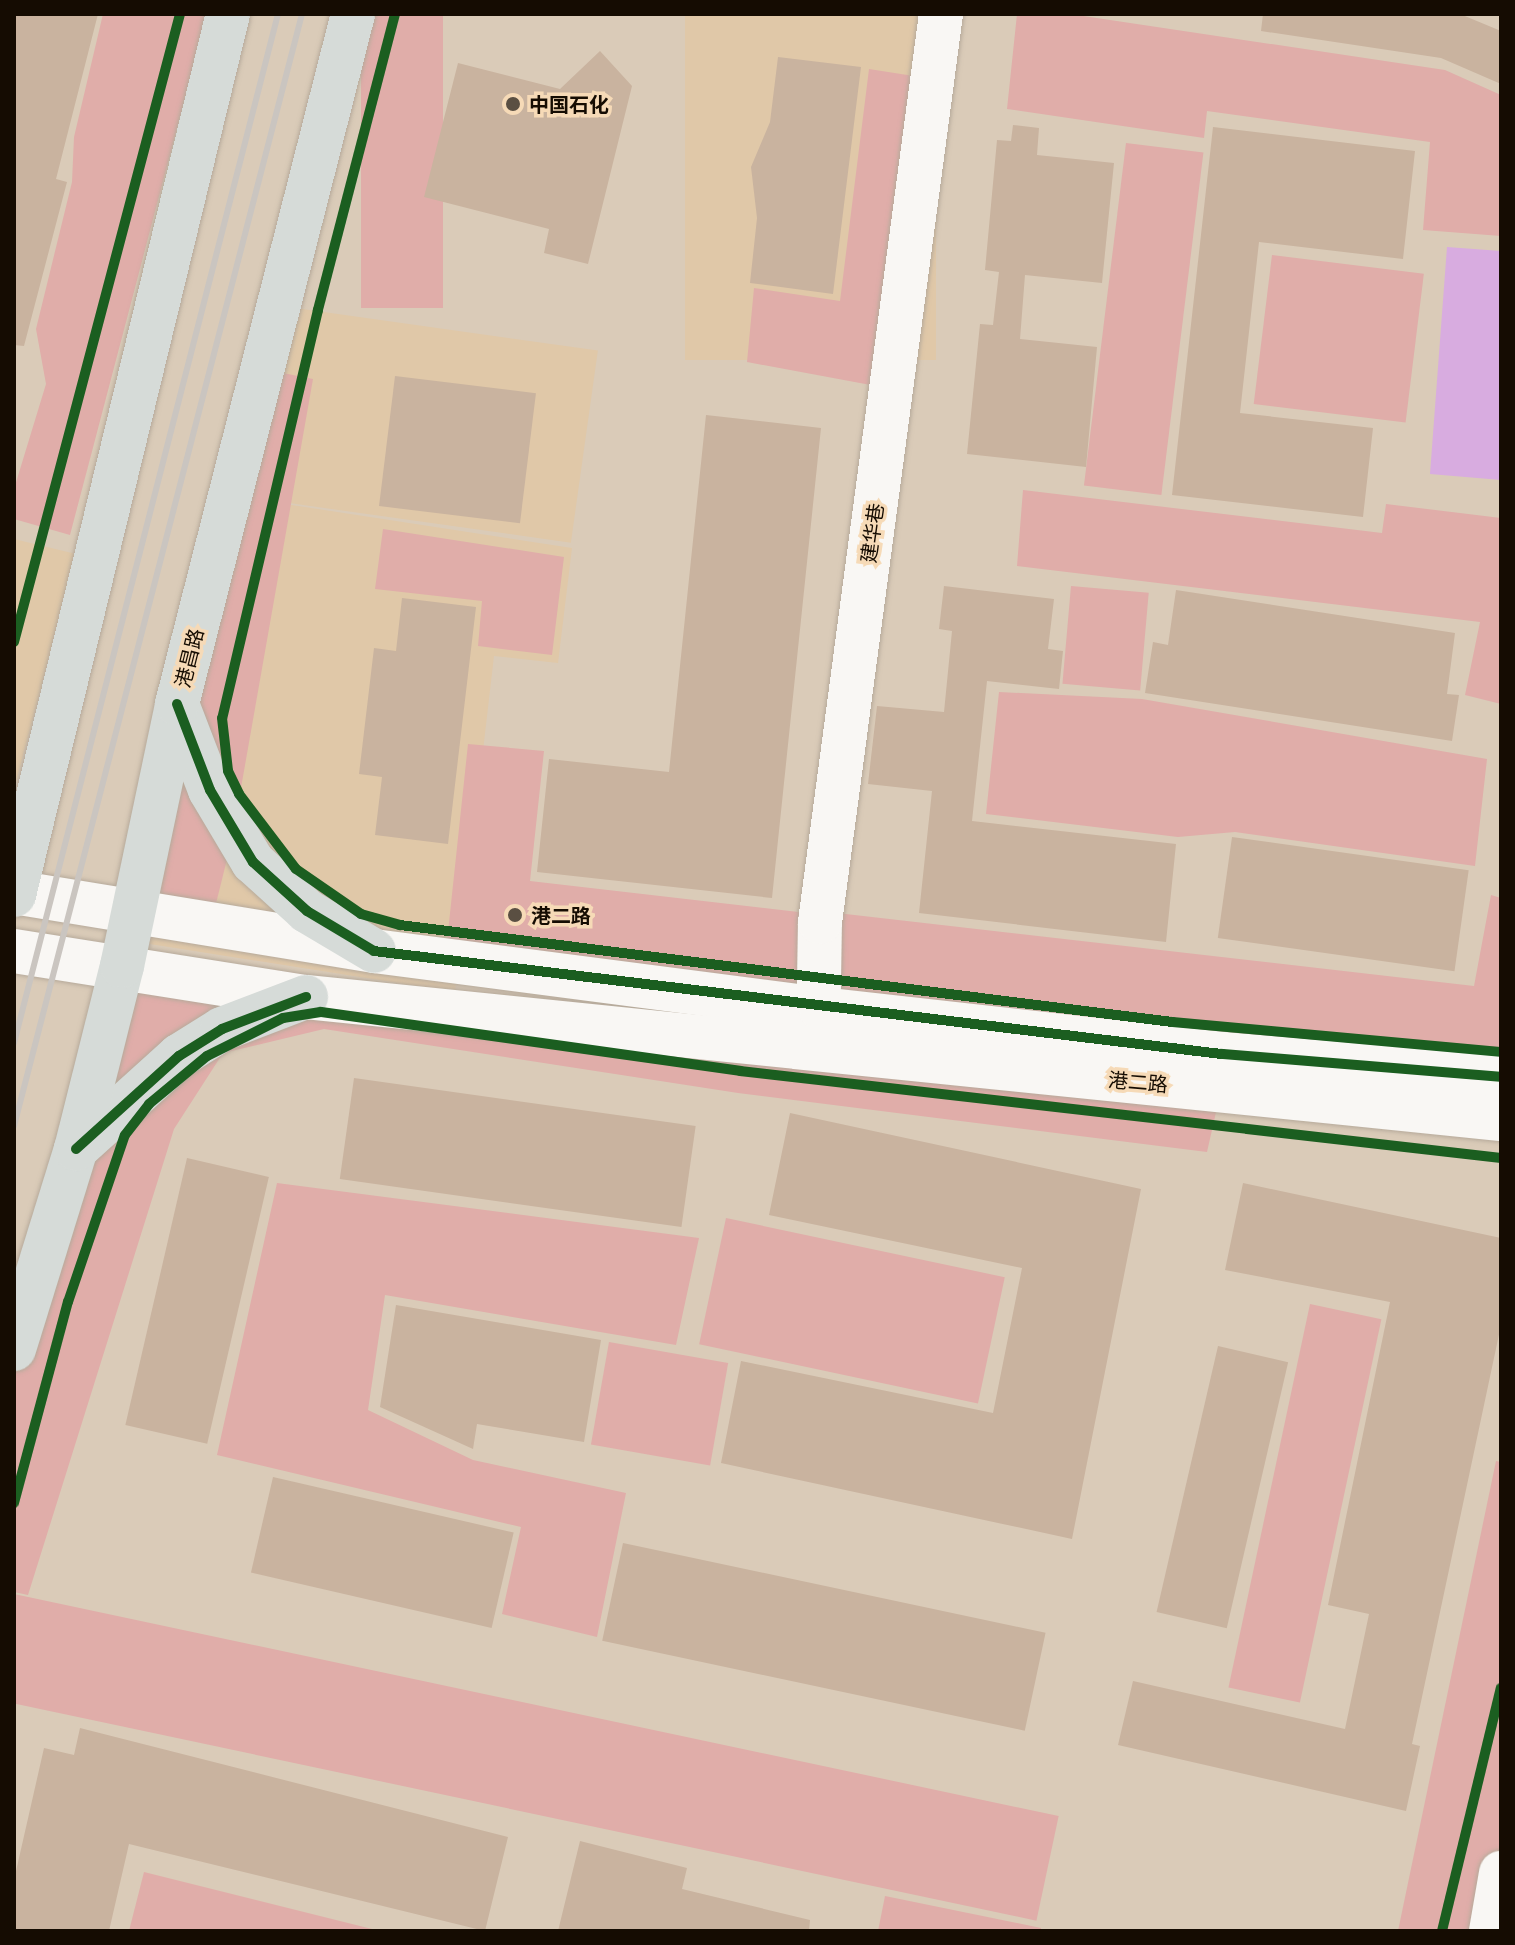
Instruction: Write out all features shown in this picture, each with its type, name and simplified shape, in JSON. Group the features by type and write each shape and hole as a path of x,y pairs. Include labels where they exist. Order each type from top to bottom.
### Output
{"main road":[{"path":"14,893 228,14"},
{"name":"港昌路","path":"14,1349 76,1149 122,966 177,704 353,14"},
{"path":"177,704 210,790 253,862 307,911 374,951"},
{"path":"14,781 53,730"},
{"path":"76,1149 179,1056 222,1029 306,997"}],"street":[{"name":"建华巷","path":"818,1053 820,922 941,14"},
{"name":"港二路","path":"14,893 133,909 374,951 821,1009 1222,1054 1501,1077"},
{"name":"港二路","path":"14,951 306,997 818,1053 1501,1119"},
{"path":"1491,1931 1501,1873"}],"shaded area":[{"path":"103,14 207,14 70,535 14,519 14,489 46,384 36,329 72,182 74,137"},
{"path":"361,14 443,14 443,308 361,308"},
{"path":"685,14 936,14 936,360 685,360"},
{"path":"1017,14 1070,14 1445,70 1501,95 1501,236 1423,230 1430,142 1207,111 1204,138 1007,109"},
{"path":"869,69 920,77 876,386 747,362 754,288 840,301"},
{"path":"1126,143 1203,153 1161,495 1084,485"},
{"path":"1447,247 1501,251 1501,480 1430,474"},
{"path":"1272,255 1424,274 1406,423 1254,404"},
{"path":"281,306 598,351 571,543 254,498"},
{"path":"268,370 313,379 232,839 207,940 139,922"},
{"path":"1023,490 1382,533 1386,504 1501,518 1501,704 1465,695 1480,622 1017,566"},
{"path":"233,496 572,548 558,663 494,656 455,992 131,941"},
{"path":"383,529 564,557 552,655 478,646 482,601 375,589"},
{"path":"14,539 76,554 14,790"},
{"path":"1071,586 1149,593 1140,690 1062,684"},
{"path":"999,692 1142,699 1487,759 1475,866 1235,832 1178,837 986,814"},
{"path":"468,744 544,751 530,881 807,913 798,1027 443,979"},
{"path":"1491,895 1501,898 1501,1119 829,1037 837,913 1474,986"},
{"path":"127,948 813,1050 1219,1099 1207,1152 738,1093 324,1029 223,1053 174,1129 28,1595 14,1592 14,1360"},
{"path":"277,1183 699,1238 676,1345 385,1295 368,1410 473,1460 626,1493 597,1637 502,1614 521,1527 217,1455"},
{"path":"726,1218 1005,1277 978,1403 699,1344"},
{"path":"1310,1304 1381,1319 1300,1703 1228,1687"},
{"path":"609,1342 728,1363 710,1465 591,1444"},
{"path":"1496,1461 1501,1462 1501,1851 1486,1931 1398,1931"},
{"path":"14,1594 1059,1816 1036,1921 14,1703"},
{"path":"144,1872 380,1931 129,1931"},
{"path":"885,1896 1041,1928 1041,1931 878,1931"}],"building":[{"path":"14,14 98,14 56,179 67,182 24,346 14,345"},
{"path":"1263,14 1460,14 1501,31 1501,84 1441,58 1261,31"},
{"path":"600,51 632,86 588,264 544,253 549,229 424,197 458,63 560,89"},
{"path":"778,57 861,67 833,294 750,283 757,218 751,167 770,122"},
{"path":"1013,125 1039,128 1037,155 1114,163 1102,283 1025,275 1020,339 1097,347 1086,467 967,454 980,324 993,325 999,272 985,270 997,140 1011,141"},
{"path":"1213,127 1415,151 1403,259 1259,242 1240,413 1373,428 1363,517 1172,495"},
{"path":"395,376 536,393 520,523 379,506"},
{"path":"706,415 821,428 772,898 537,872 549,759 669,772"},
{"path":"944,586 1054,599 1048,649 1063,651 1059,689 987,681 972,821 1176,844 1166,942 919,913 932,791 868,784 877,706 944,712 952,631 939,629"},
{"path":"1176,590 1455,633 1447,694 1459,695 1452,741 1145,693 1153,642 1168,645"},
{"path":"402,598 476,607 448,844 375,835 382,777 359,774 374,648 396,651"},
{"path":"1232,837 1469,870 1454,971 1218,938"},
{"path":"354,1078 696,1126 681,1227 340,1179"},
{"path":"790,1113 1141,1189 1072,1539 721,1463 741,1361 993,1413 1022,1268 769,1215"},
{"path":"187,1158 269,1177 207,1444 125,1425"},
{"path":"1243,1183 1501,1238 1501,1325 1412,1744 1420,1746 1406,1811 1118,1745 1133,1681 1345,1729 1369,1614 1328,1605 1390,1302 1225,1270"},
{"path":"396,1305 601,1340 584,1442 477,1424 473,1449 380,1407"},
{"path":"1218,1346 1288,1362 1227,1628 1157,1612"},
{"path":"273,1477 514,1533 492,1628 251,1572"},
{"path":"623,1543 1046,1633 1025,1731 602,1641"},
{"path":"80,1728 508,1837 485,1931 129,1844 109,1931 14,1931 14,1880 44,1748 74,1755"},
{"path":"580,1841 687,1868 682,1889 810,1920 809,1931 558,1931"}],"railway":[{"path":"14,1043 278,14"},
{"path":"14,1126 302,14"}],"cycle path":[{"path":"14,642 180,14"},
{"path":"395,14 318,310 222,718 228,771 239,794 296,869 361,914 400,925 1172,1022 1501,1052"},
{"path":"177,704 210,790 253,862 307,911 374,951 1222,1054 1501,1077"},
{"path":"76,1149 179,1056 222,1029 306,997"},
{"path":"14,1503 68,1302 125,1135 149,1104 207,1056 283,1018 321,1012 740,1071 1501,1158"},
{"path":"1442,1931 1501,1688"}],"place":[{"name":"中国石化","path":"513,104"},
{"name":"港二路","path":"515,915"}]}
